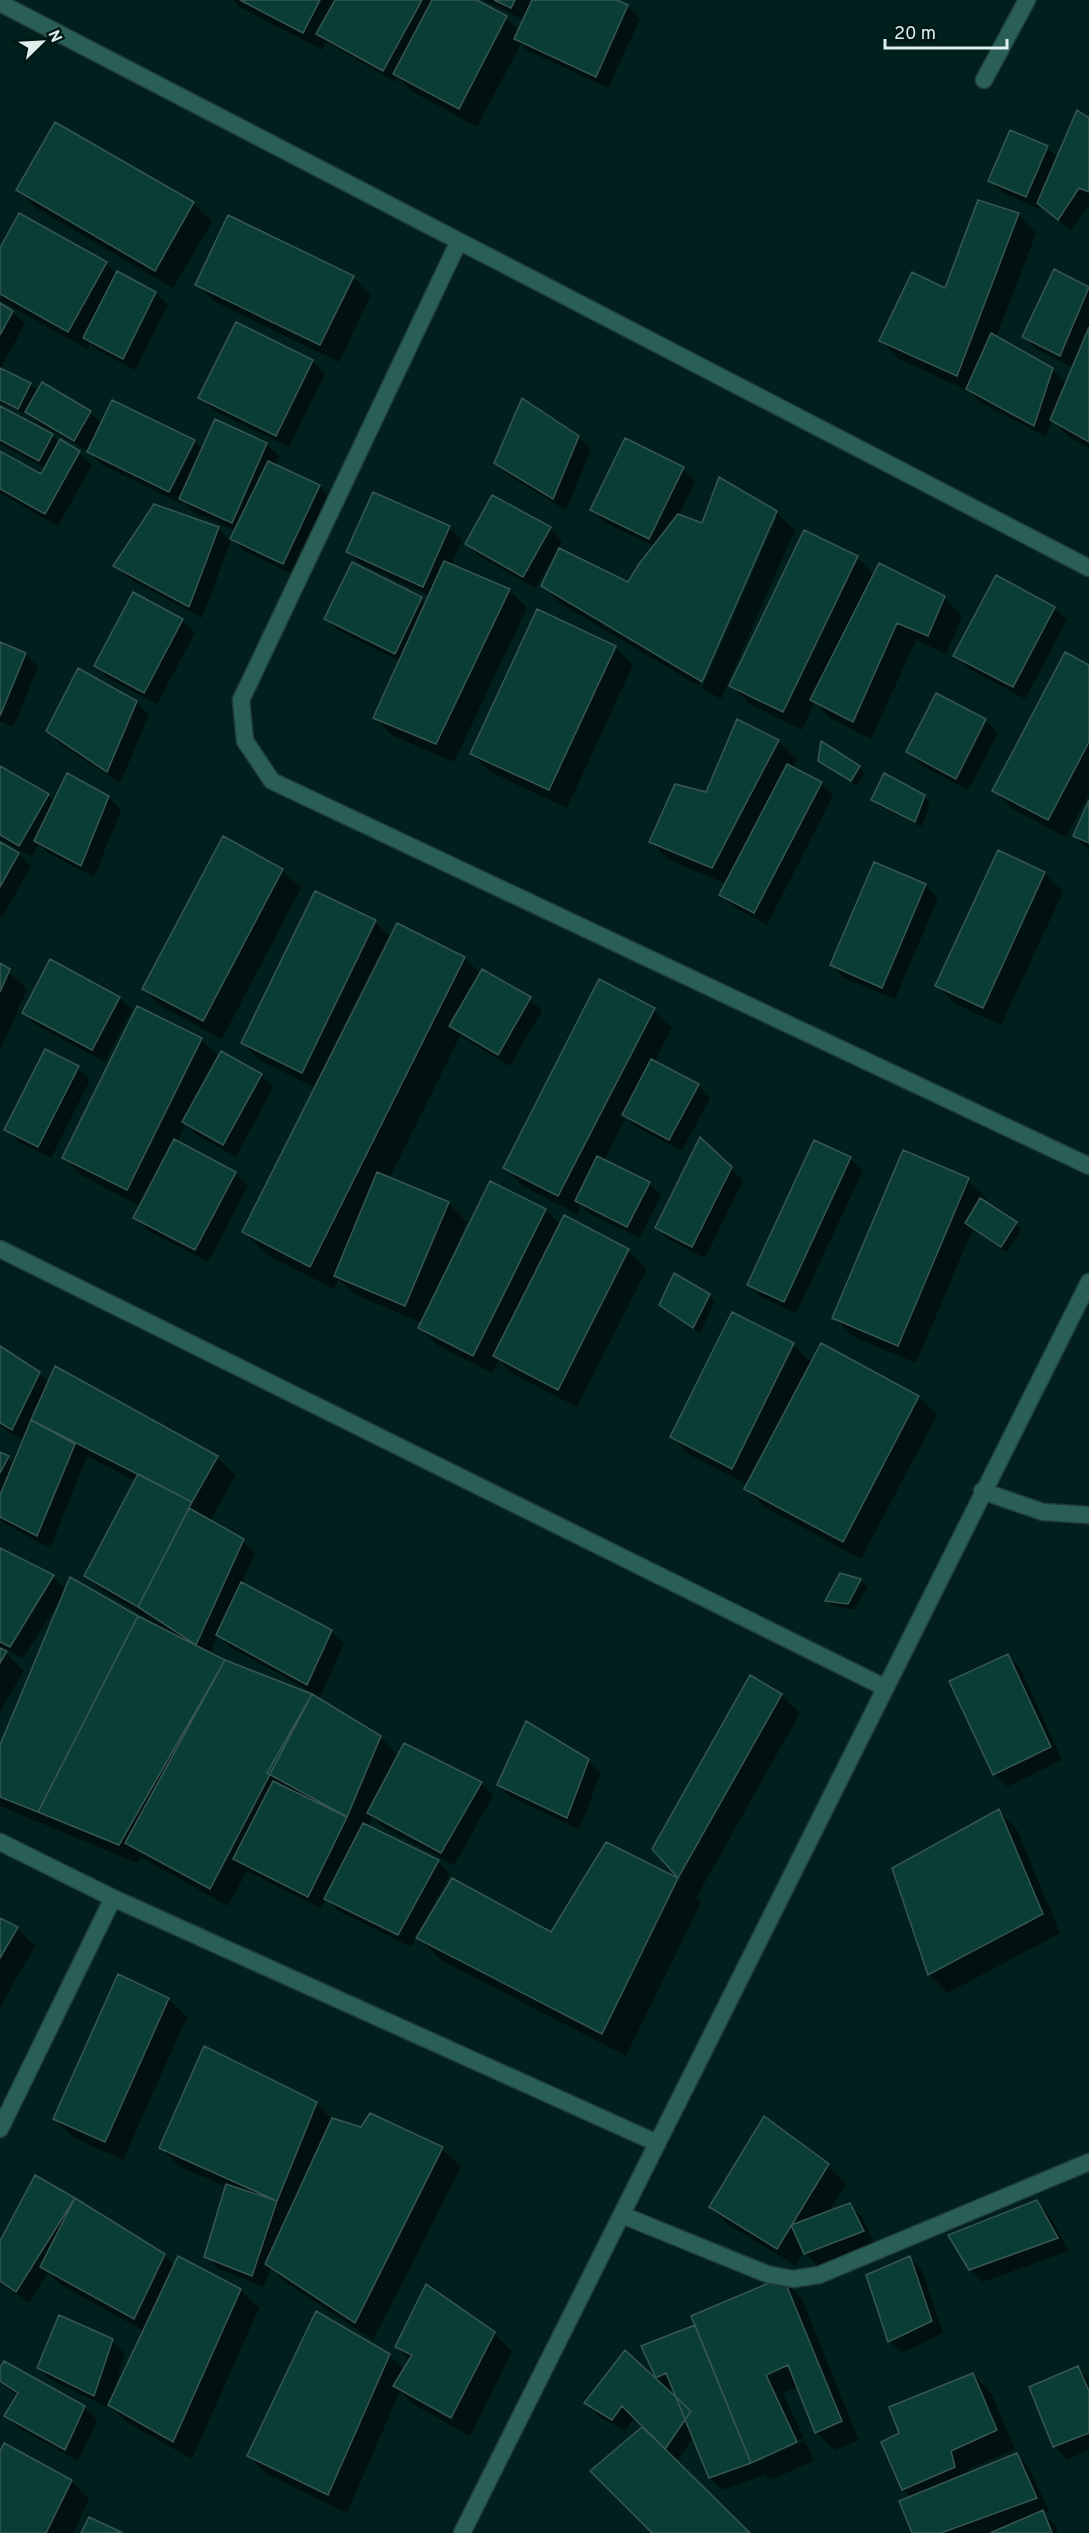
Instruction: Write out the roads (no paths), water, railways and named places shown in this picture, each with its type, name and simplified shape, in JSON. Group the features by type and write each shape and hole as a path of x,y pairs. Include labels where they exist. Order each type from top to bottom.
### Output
{"street":[{"path":"984,80 1027,0"},
{"path":"0,3 1089,568"},
{"path":"459,241 241,700 245,741 250,749 272,781 1089,1166"},
{"path":"0,1249 886,1688"},
{"path":"462,2533 886,1688 982,1491 1089,1282"},
{"path":"982,1491 1043,1512 1089,1515"},
{"path":"0,1842 113,1898 657,2143"},
{"path":"0,2129 113,1898"},
{"path":"622,2215 767,2274 793,2279 819,2275 1089,2162"}]}
